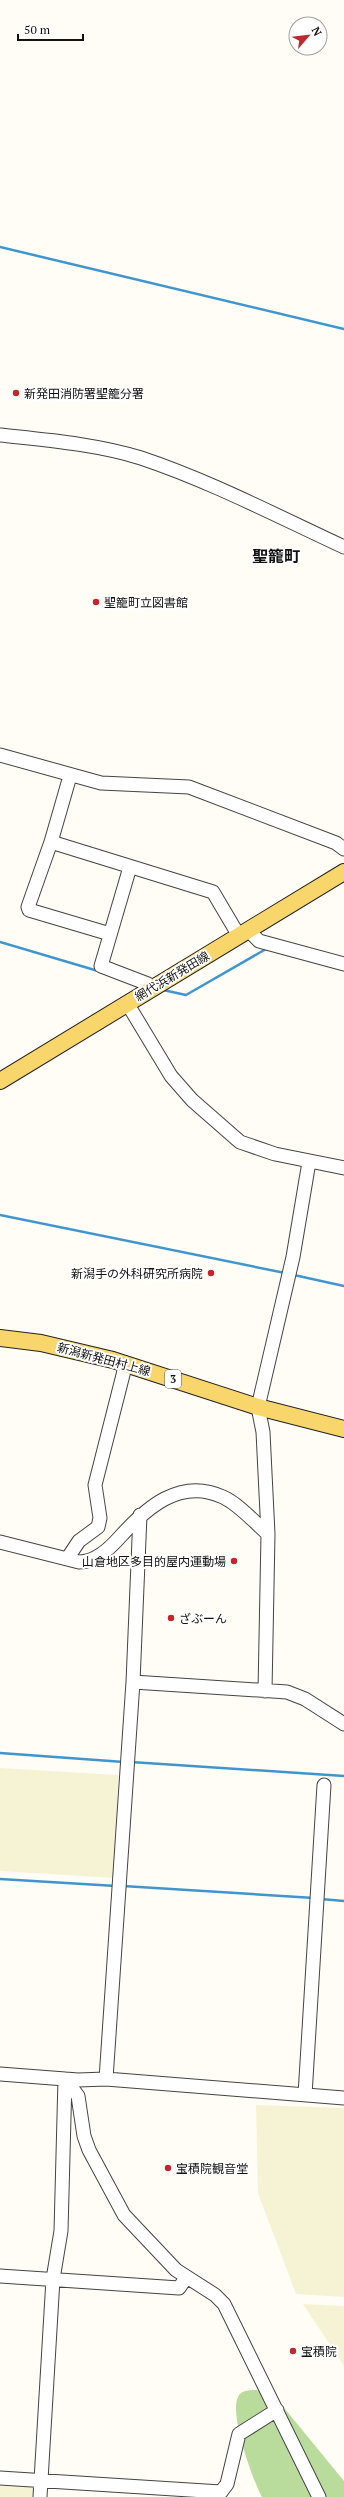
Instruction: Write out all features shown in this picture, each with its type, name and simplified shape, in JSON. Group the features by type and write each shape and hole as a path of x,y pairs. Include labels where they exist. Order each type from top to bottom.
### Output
{"main road":[{"name":"網代浜新発田線","path":"0,1081 344,872"},
{"name":"新潟新発田村上線","path":"0,1338 41,1343 126,1363 258,1407 344,1428"}],"street":[{"path":"0,435 86,446 140,458 222,491 344,546"},
{"path":"0,755 101,784 189,787 336,843 344,849"},
{"path":"70,776 51,842 28,907 29,910 110,934"},
{"path":"51,842 213,892 244,933 259,941 344,964"},
{"path":"130,866 110,934 102,968 148,984 152,989"},
{"path":"127,1003 171,1076 192,1100 240,1142 275,1154 344,1168"},
{"path":"265,1691 268,1534 263,1432 258,1407 293,1257 310,1162"},
{"path":"67,1558 79,1541 98,1527 100,1518 95,1485 126,1363"},
{"path":"0,1542 78,1562 92,1560 110,1547 140,1515 166,1497 182,1492 198,1491 223,1497 233,1503 268,1534"},
{"path":"106,2079 133,1682 140,1515"},
{"path":"133,1682 265,1691 296,1695 313,1703 344,1724"},
{"path":"305,2095 324,1785"},
{"path":"0,2074 65,2079 106,2079 344,2098"},
{"path":"65,2079 78,2096 84,2136 89,2150 124,2215 159,2253 186,2278 215,2295 224,2304 319,2497"},
{"path":"40,2497 53,2279 61,2231 65,2079"},
{"path":"0,2276 179,2288 186,2278"},
{"path":"0,2478 42,2480 222,2495 227,2484 239,2434 277,2410"}],"shaded area":[{"path":"0,1768 118,1775 115,1878 0,1871"},
{"path":"256,2105 344,2108 344,2297 296,2294 258,2193"},
{"path":"303,2304 344,2306 344,2366"},
{"path":"0,2483 36,2485 35,2497 0,2497"}],"green space":[{"path":"257,2390 285,2409 344,2481 344,2497 262,2497 253,2477 243,2447 239,2432 236,2406 238,2397 241,2393"}],"waterway":[{"path":"0,247 344,329"},
{"path":"0,942 98,971"},
{"path":"163,990 186,995 266,949"},
{"path":"0,1215 285,1273"},
{"path":"294,1275 344,1286"},
{"path":"0,1753 124,1762"},
{"path":"131,1762 344,1776"},
{"path":"0,1879 116,1886"},
{"path":"123,1886 314,1898"},
{"path":"321,1899 344,1901"}],"place":[{"name":"新発田消防署聖籠分署","path":"16,393"},
{"name":"聖籠町立図書館","path":"96,602"},
{"name":"新潟手の外科研究所病院","path":"211,1273"},
{"name":"山倉地区多目的屋内運動場","path":"234,1561"},
{"name":"ざぶーん","path":"171,1618"},
{"name":"宝積院観音堂","path":"168,2168"},
{"name":"宝積院","path":"293,2351"}],"district":[{"name":"聖籠町","path":"276,556"}]}
